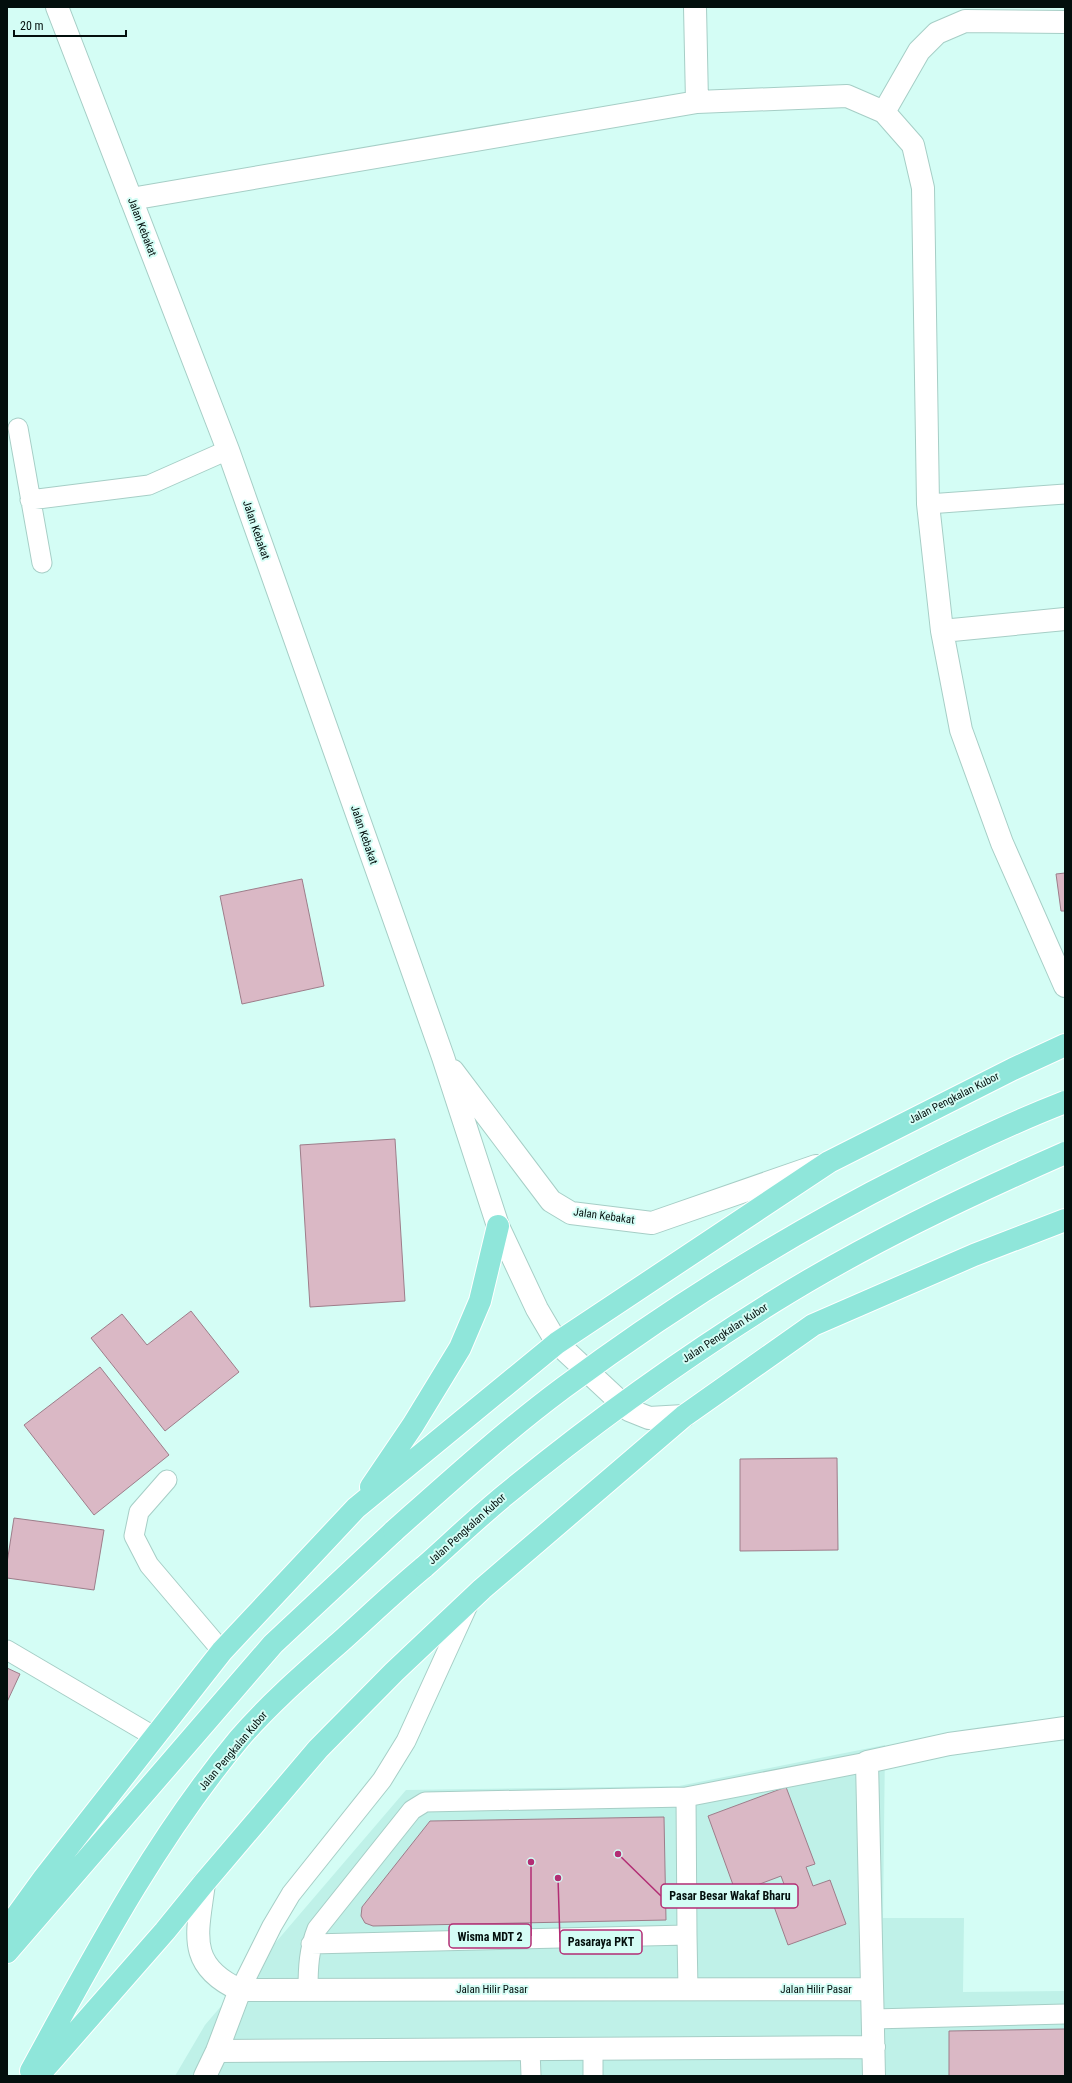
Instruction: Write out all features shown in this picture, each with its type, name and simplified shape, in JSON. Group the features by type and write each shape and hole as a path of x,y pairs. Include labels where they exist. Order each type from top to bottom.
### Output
{"main road":[{"name":"Jalan Pengkalan Kubor","path":"7,1929 44,1878 222,1651 356,1508 557,1343 829,1162 1013,1069 1065,1045"},
{"path":"7,1952 273,1644 394,1531 474,1460 562,1389 655,1322 750,1261 849,1204 937,1159 1065,1102"},
{"name":"Jalan Pengkalan Kubor","path":"28,2076 118,1914 166,1836 204,1783 240,1738 279,1696 504,1496 591,1426 681,1361 774,1301 871,1246 970,1195 1065,1153"},
{"path":"38,2076 165,1931 318,1749 394,1672 470,1600 684,1416 813,1325 974,1255 1065,1220"},
{"path":"356,1508 413,1425 460,1348 480,1301 498,1226"}],"street":[{"name":"Jalan Kebakat","path":"57,7 228,450 443,1057 498,1226 537,1309 557,1343 629,1410 649,1418 684,1416"},
{"path":"695,7 697,102"},
{"path":"884,112 919,52 937,33 965,21 1065,22"},
{"path":"131,199 697,102 847,96 884,112 913,145 923,188 928,504 942,631 961,730 1002,843 1065,986"},
{"path":"942,631 1065,619"},
{"name":"Jalan Kebakat","path":"443,1057 551,1201 571,1213 652,1223 829,1162"},
{"path":"874,2076 868,1762 949,1744 1065,1728"},
{"name":"Jalan Hilir Pasar","path":"204,1883 197,1937 200,1955 210,1971 225,1983 240,1990 872,1989"},
{"path":"205,2076 217,2051 240,1990"},
{"path":"217,2051 874,2047"}],"lane":[{"path":"18,428 42,563"},
{"path":"30,500 149,485 228,450"},
{"path":"928,504 1065,494"},
{"path":"166,1480 139,1512 134,1536 149,1565 222,1651"},
{"path":"240,1990 272,1926 291,1894 382,1780 406,1741 470,1600"},
{"path":"7,1650 155,1737"},
{"path":"308,1990 308,1958 311,1944 318,1928 412,1810 425,1802 686,1797 868,1762"},
{"path":"686,1797 688,1989"},
{"path":"311,1944 687,1935"},
{"path":"873,2019 1065,2014"},
{"path":"530,2049 531,2076"},
{"path":"593,2049 594,2076"}],"shaded area":[{"path":"885,1745 883,1918 964,1918 963,1992 1065,1991 1065,2076 175,2076 205,2025 406,1790 679,1786"}],"building":[{"path":"1065,873 1065,911 1061,911 1056,874"},
{"path":"302,879 324,986 242,1004 220,896"},
{"path":"395,1139 405,1301 310,1307 300,1145"},
{"path":"191,1311 239,1372 165,1431 91,1338 122,1314 147,1345"},
{"path":"100,1367 169,1455 94,1515 24,1425"},
{"path":"837,1458 838,1550 740,1551 740,1459"},
{"path":"14,1518 104,1530 94,1590 7,1578 7,1563"},
{"path":"7,1668 20,1674 7,1702"},
{"path":"786,1787 815,1864 806,1867 813,1886 830,1880 846,1924 788,1945 772,1901 788,1895 781,1876 736,1893 708,1816"},
{"path":"664,1817 666,1920 373,1926 365,1923 361,1916 362,1907 430,1821"},
{"path":"1065,2029 1065,2076 949,2076 949,2031"}],"place":[{"name":"Pasar Besar Wakaf Bharu","path":"618,1854"},
{"name":"Wisma MDT 2","path":"531,1862"},
{"name":"Pasaraya PKT","path":"558,1878"}]}
